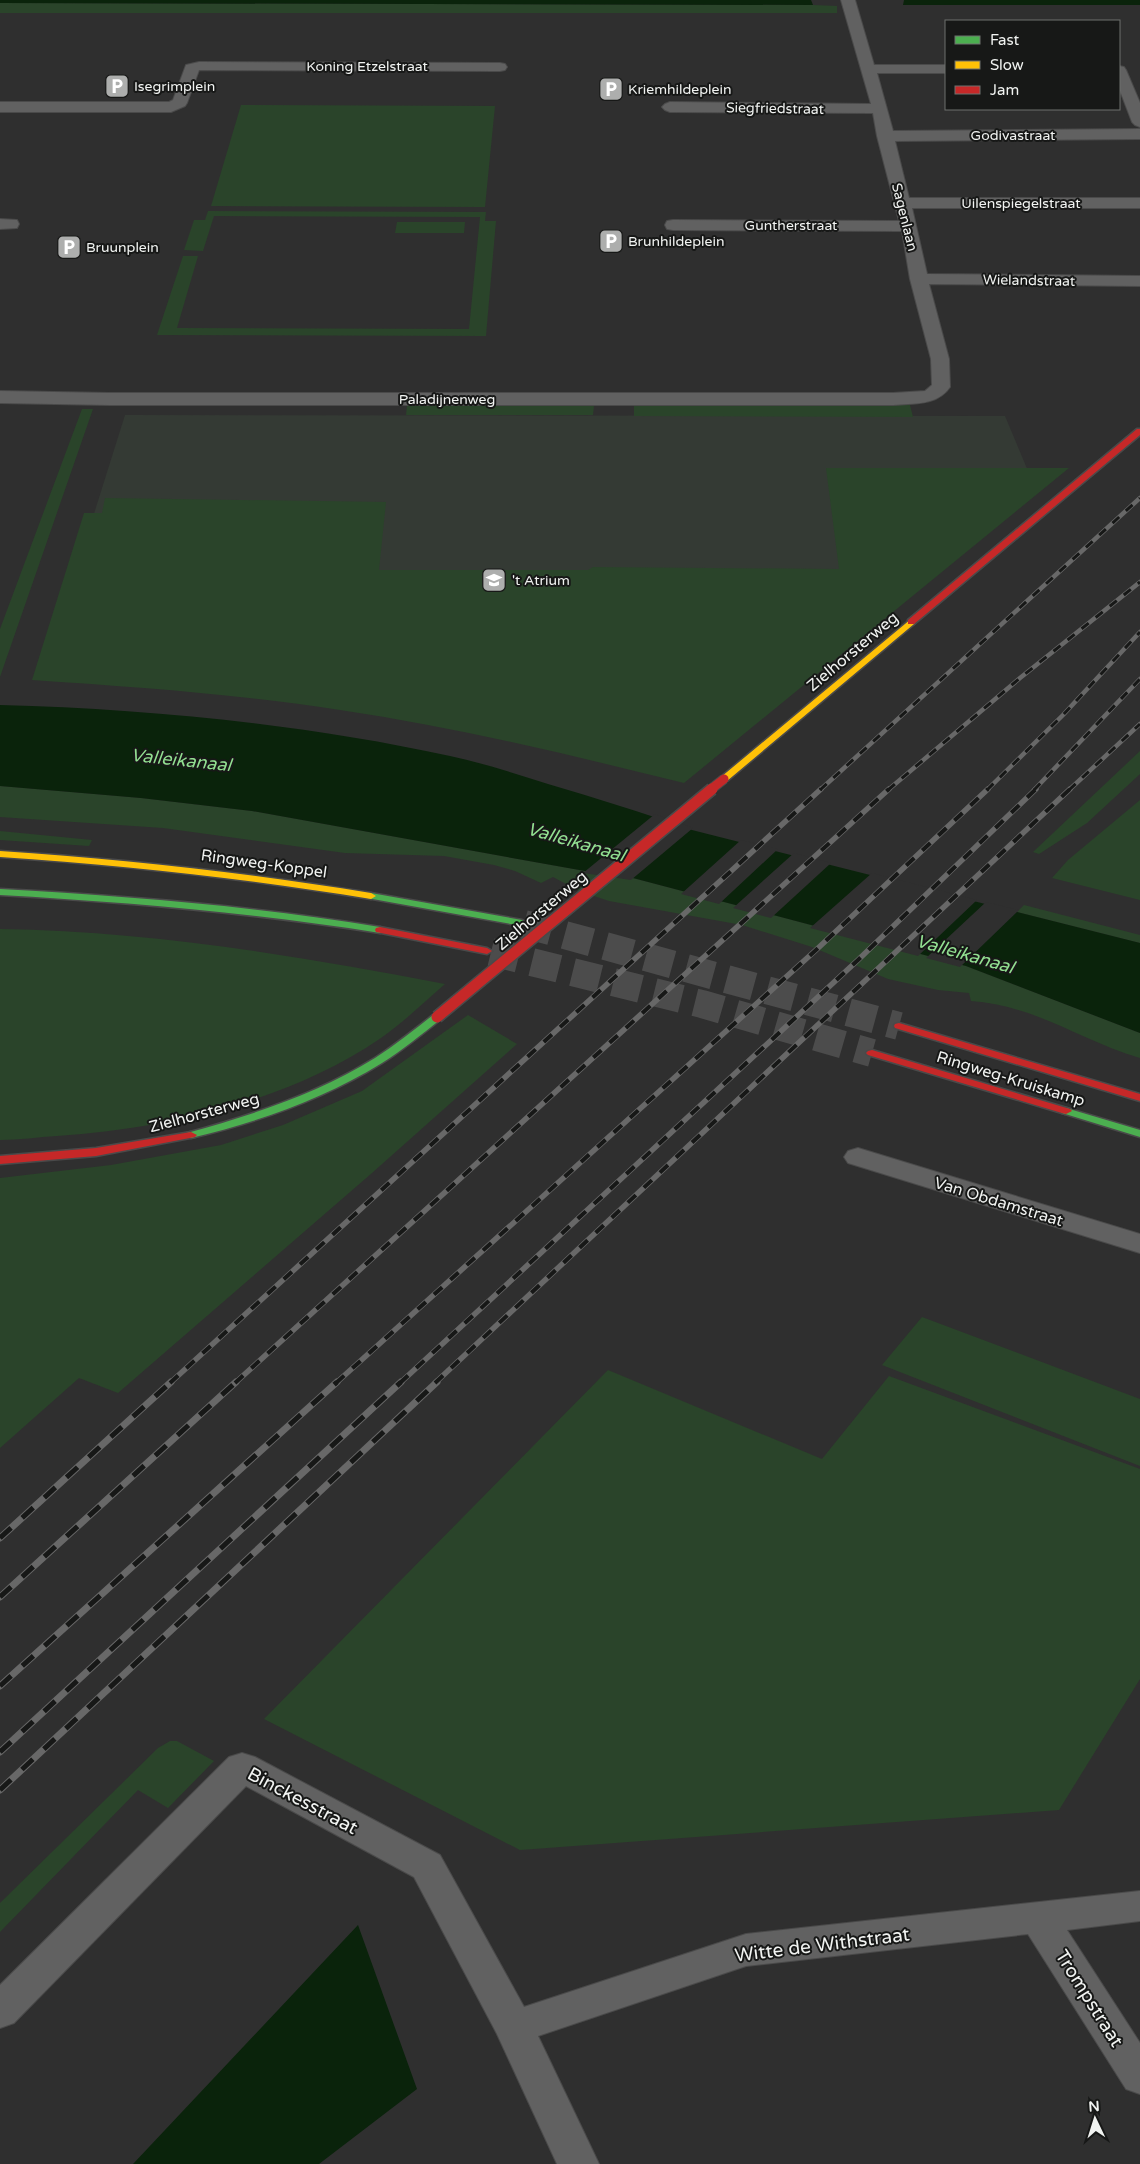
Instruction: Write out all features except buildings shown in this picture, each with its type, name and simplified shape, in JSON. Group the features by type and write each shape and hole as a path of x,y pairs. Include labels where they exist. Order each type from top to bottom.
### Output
{"main road":[{"name":"Zielhorsterweg","path":"0,1160 68,1156 113,1150 187,1136 242,1121 290,1105 335,1085 392,1052 437,1017 724,779 1140,431"},
{"name":"Ringweg-Koppel","path":"0,854 150,865 275,880 397,899 522,923"},
{"path":"0,892 93,896 283,915 382,930 487,951"},
{"name":"Ringweg-Kruiskamp","path":"899,1026 1140,1098"},
{"name":"Ringweg-Kruiskamp","path":"872,1053 1140,1134"}],"street":[{"name":"Sagenlaan","path":"848,0 880,110 909,226 919,279 940,359 941,386 930,396 893,399"},
{"name":"Koning Etzelstraat","path":"0,107 171,107 180,103 191,68 235,66 500,67"},
{"path":"867,69 945,69"},
{"path":"1124,70 1140,122"},
{"name":"Siegfriedstraat","path":"670,107 880,110"},
{"name":"Godivastraat","path":"885,136 1140,134"},
{"name":"Uilenspiegelstraat","path":"903,203 1140,203"},
{"name":"Guntherstraat","path":"673,225 909,226"},
{"name":"Wielandstraat","path":"919,279 1140,281"},
{"name":"Paladijnenweg","path":"0,397 109,399 893,399"},
{"name":"Van Obdamstraat","path":"858,1157 1140,1244"},
{"name":"Binckesstraat","path":"0,2011 242,1767 427,1866 514,2027"},
{"name":"Witte de Withstraat","path":"514,2027 746,1950 1140,1906"},
{"name":"Trompstraat","path":"1039,1918 1140,2078"},
{"path":"514,2027 578,2164"}],"shaded area":[{"path":"0,3 813,5 837,6 837,13 0,13"},
{"path":"241,105 495,106 485,207 211,206"},
{"path":"208,211 486,212 485,221 496,221 486,336 157,335 183,256 198,256 177,328 469,329 480,217 214,216 203,251 184,250 194,220 205,220"},
{"path":"397,222 465,222 464,233 395,233"},
{"path":"910,405 913,417 634,416 634,406"},
{"path":"407,406 594,406 593,415 406,415"},
{"path":"82,409 93,409 0,677 0,629"},
{"name":"'t Atrium","path":"125,415 1005,416 1033,483 674,774 345,703 43,676"},
{"path":"826,468 1069,468 684,783 470,733 340,710 225,695 32,680 84,513 102,513 105,498 386,502 379,570 588,570 593,567 839,569"},
{"path":"1140,751 1140,774 1087,823 1039,854 1033,852"},
{"path":"0,786 141,798 252,811 633,878 966,966 1140,1033 1140,1058 1118,1051 1017,1009 971,1001 969,993 938,990 888,979 812,947 742,925 609,901 579,891 553,877 541,883 515,871 494,865 444,856 345,853 163,828 0,817"},
{"path":"1140,800 1140,900 1052,878 1068,860"},
{"path":"0,831 92,840 89,846 0,840"},
{"path":"1024,905 1140,935 1140,943 1017,912"},
{"path":"0,929 112,934 168,940 280,955 445,984 406,1019 381,1038 345,1060 267,1095 226,1108 142,1126 99,1132 0,1140"},
{"path":"468,1015 517,1044 372,1173 118,1393 79,1378 0,1448 0,1178 111,1165 221,1145 283,1125 362,1091"},
{"path":"922,1317 1140,1399 1140,1466 882,1365"},
{"path":"608,1370 822,1459 889,1376 1140,1469 1140,1679 1059,1810 520,1850 264,1719"},
{"path":"170,1741 177,1741 214,1761 168,1808 138,1790 0,1932 0,1903 158,1748"}],"water":[{"path":"0,0 811,0 813,5 0,3"},
{"path":"904,0 1140,0 1140,5 903,5"},
{"name":"Valleikanaal","path":"0,705 113,710 226,720 339,735 450,756 601,800 688,829 1140,943 1140,1033 966,966 633,878 252,811 141,798 0,786"},
{"path":"358,1925 417,2089 319,2164 133,2164"}],"pier":[{"path":"655,814 693,828 631,880 583,873"},
{"path":"741,840 778,849 719,904 681,894"},
{"path":"794,853 831,863 771,918 733,908"},
{"path":"872,873 977,900 918,956 810,928"},
{"path":"986,902 1019,910 960,967 926,958"}],"tunnel":[{"path":"524,924 899,1026"},
{"path":"491,952 702,1004 872,1053"}],"railway":[{"path":"820,790 1140,498"},
{"path":"888,790 1020,678 1140,582"},
{"path":"987,790 1063,715 1140,632"},
{"path":"1034,790 1140,679"},
{"path":"1069,790 1140,724"},
{"path":"170,1383 821,789"},
{"path":"235,1383 889,789"},
{"path":"336,1383 816,950 988,789"},
{"path":"400,1383 858,960 1036,789"},
{"path":"435,1383 1070,789"},
{"path":"0,1538 171,1382"},
{"path":"0,1597 236,1382"},
{"path":"0,1686 337,1382"},
{"path":"0,1752 401,1382"},
{"path":"0,1790 437,1382"}],"traffic: fast":[{"path":"0,892 190,905 333,922 380,930"},
{"path":"371,896 522,923"},
{"path":"191,1135 288,1105 334,1085 379,1060 437,1017"},
{"path":"1066,1111 1140,1134"}],"traffic: slow":[{"path":"724,779 911,622"},
{"path":"0,854 186,870 371,896"}],"traffic: jam":[{"path":"911,622 1140,431"},
{"path":"437,1017 724,779"},
{"path":"380,930 487,951"},
{"path":"899,1026 1140,1098"},
{"path":"872,1053 1066,1111"},
{"path":"0,1160 96,1152 191,1135"}],"place":[{"name":"Isegrimplein","path":"117,86"},
{"name":"Kriemhildeplein","path":"611,89"},
{"name":"Brunhildeplein","path":"611,241"},
{"name":"Bruunplein","path":"69,247"},
{"name":"'t Atrium","path":"494,580"}]}
